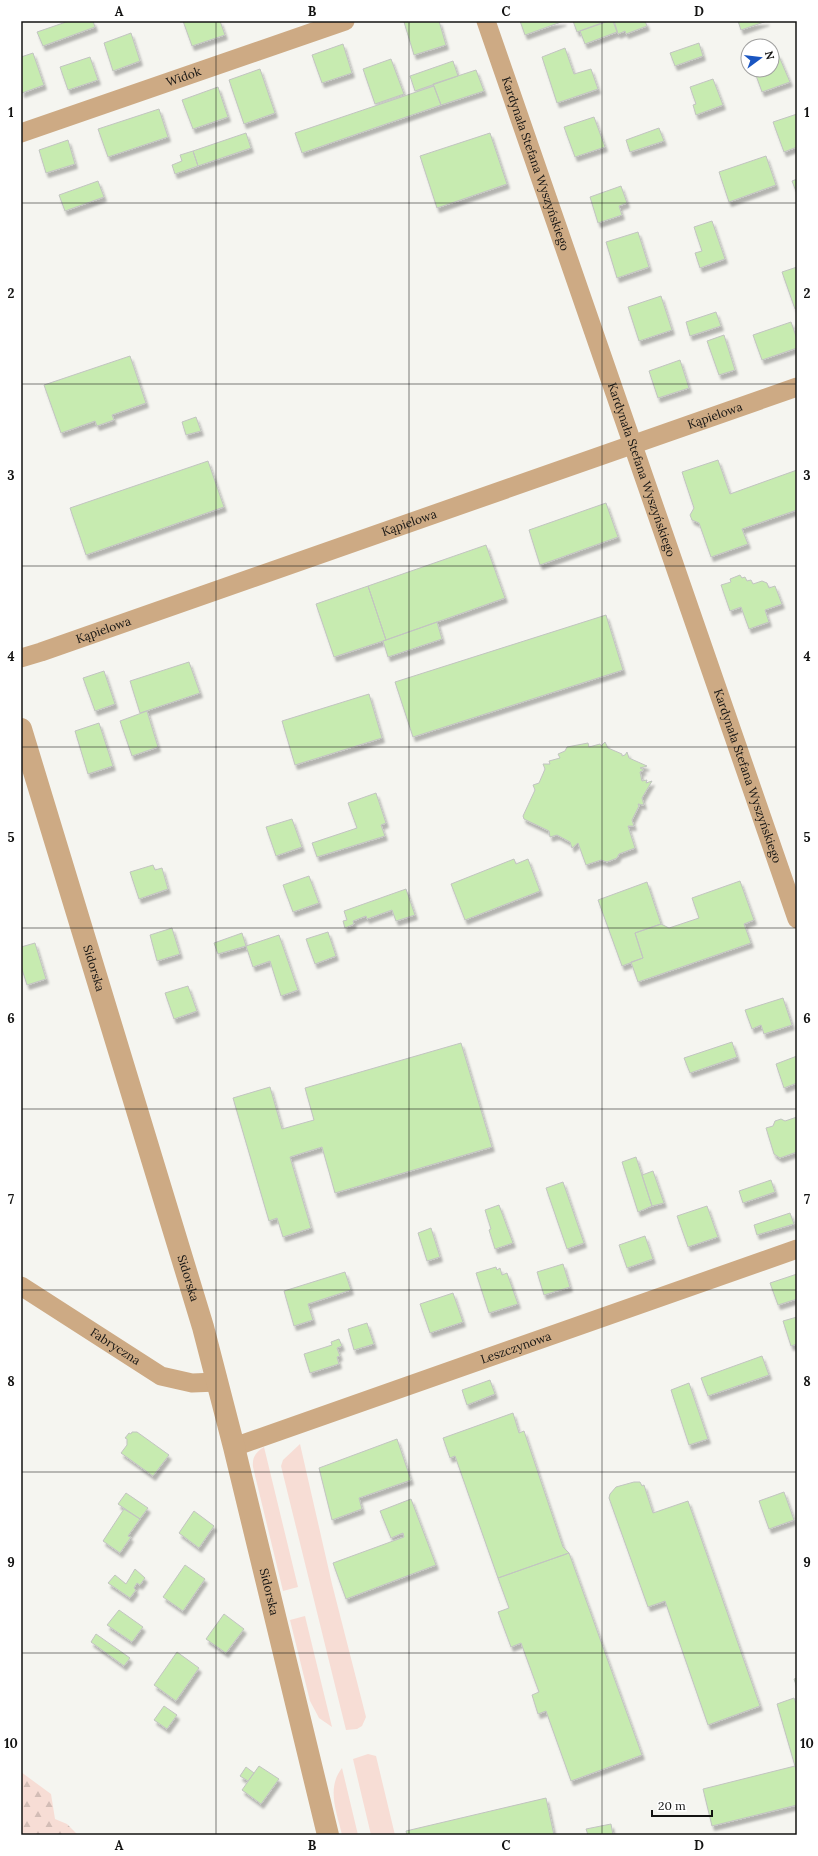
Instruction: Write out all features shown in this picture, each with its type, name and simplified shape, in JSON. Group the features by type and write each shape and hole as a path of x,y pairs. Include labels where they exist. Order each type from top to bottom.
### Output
{"street":[{"name":"Widok","path":"21,133 345,21"},
{"name":"Kardynała Stefana Wyszyńskiego","path":"486,21 797,919"},
{"name":"Kąpielowa","path":"21,658 797,387"},
{"name":"Sidorska","path":"21,729 203,1327 234,1447 328,1835"},
{"name":"Leszczynowa","path":"234,1447 797,1249"},
{"name":"Fabryczna","path":"21,1286 161,1376 192,1383 218,1382"}],"green space":[{"path":"300,1444 332,1584 366,1717 362,1726 357,1729 346,1730 281,1466 283,1460"},
{"path":"264,1447 298,1587 283,1591 253,1467 255,1455"},
{"path":"305,1616 332,1727 319,1718 310,1701 290,1620"},
{"path":"368,1754 376,1756 395,1835 371,1835 353,1759"},
{"path":"342,1768 358,1835 342,1835 334,1801 334,1792 337,1776"},
{"path":"21,1772 51,1794 55,1819 67,1824 78,1835 21,1835"}],"building":[{"path":"69,21 93,21 95,27 43,46 37,32"},
{"path":"183,21 220,21 225,35 192,46"},
{"path":"439,21 446,45 414,55 404,22"},
{"path":"520,21 564,21 525,35"},
{"path":"573,21 607,21 577,32"},
{"path":"613,21 617,32 585,44 580,31"},
{"path":"614,21 645,21 647,26 626,34 625,31 618,34"},
{"path":"738,21 767,21 741,30"},
{"path":"131,33 140,61 113,71 104,43"},
{"path":"699,43 703,56 675,66 670,53"},
{"path":"343,44 352,73 322,83 312,55"},
{"path":"565,48 574,74 591,69 598,89 557,103 542,57"},
{"path":"33,53 44,85 22,93 21,57"},
{"path":"90,57 98,80 68,90 60,67"},
{"path":"391,59 404,94 375,104 363,69"},
{"path":"780,59 790,82 762,92 757,78 780,78"},
{"path":"453,61 458,76 415,91 410,76"},
{"path":"260,69 275,113 244,124 229,80"},
{"path":"476,70 484,91 441,105 433,84"},
{"path":"713,79 723,105 696,115 693,105 696,104 690,87"},
{"path":"434,86 441,105 302,153 295,133"},
{"path":"218,87 228,117 193,129 182,100"},
{"path":"159,109 168,137 108,157 98,129"},
{"path":"797,114 797,147 784,152 773,122"},
{"path":"594,117 605,147 575,157 564,127"},
{"path":"659,128 664,141 630,152 626,140"},
{"path":"246,133 251,148 198,166 193,151"},
{"path":"490,133 507,184 437,208 420,156"},
{"path":"68,140 75,164 46,173 39,150"},
{"path":"193,151 198,166 175,174 172,165 182,161 180,155"},
{"path":"766,156 776,185 729,202 719,172"},
{"path":"797,179 797,194 792,181"},
{"path":"98,181 104,197 65,211 59,195"},
{"path":"621,186 627,203 619,206 622,215 598,223 590,197"},
{"path":"712,221 725,259 700,268 695,253 702,251 694,227"},
{"path":"638,232 649,267 617,278 606,242"},
{"path":"797,267 797,308 795,309 782,272"},
{"path":"661,296 672,330 639,341 628,307"},
{"path":"716,312 721,326 690,336 686,322"},
{"path":"791,322 797,339 797,348 762,360 753,335"},
{"path":"724,335 735,370 719,375 707,341"},
{"path":"130,356 146,403 112,415 114,420 97,426 95,421 61,433 44,385"},
{"path":"680,360 689,388 658,398 649,371"},
{"path":"196,417 201,431 186,435 182,422"},
{"path":"718,460 730,494 797,470 797,510 742,529 748,544 711,557 699,523 692,520 690,515 694,508 682,472"},
{"path":"208,461 224,507 86,555 70,508"},
{"path":"606,503 618,537 540,565 529,530"},
{"path":"486,545 505,598 386,640 368,586"},
{"path":"740,575 742,578 745,577 747,581 751,580 753,584 762,581 767,583 769,588 775,586 782,604 765,610 769,622 749,629 741,607 730,611 721,585 731,582 730,579"},
{"path":"368,586 386,640 334,657 316,604"},
{"path":"606,615 623,670 413,737 395,682"},
{"path":"437,622 442,639 388,657 383,641"},
{"path":"189,662 200,693 140,713 130,681"},
{"path":"104,671 115,704 95,711 83,678"},
{"path":"369,694 382,738 295,765 282,721"},
{"path":"147,711 158,747 132,756 120,721"},
{"path":"99,723 113,766 88,774 75,731"},
{"path":"605,742 608,748 622,754 622,756 627,752 629,758 647,766 640,768 644,770 640,772 642,781 647,780 646,783 652,781 642,798 644,805 638,804 639,806 632,820 634,826 628,826 635,848 619,854 617,858 607,862 601,860 586,865 578,843 572,848 570,842 557,835 550,837 549,831 524,819 523,816 535,790 533,785 539,783 545,769 543,764 550,764 549,761 560,758 558,754 565,751 567,747 588,743 589,747 600,744 601,746"},
{"path":"376,793 386,823 381,825 385,836 317,857 312,843 357,828 348,803"},
{"path":"292,819 302,847 276,856 266,827"},
{"path":"514,859 516,864 528,859 540,891 465,920 451,884"},
{"path":"153,865 155,870 162,868 168,889 139,899 130,872"},
{"path":"309,876 319,903 293,912 283,885"},
{"path":"740,881 754,920 744,924 751,943 638,982 631,962 643,958 635,933 661,924 669,928 699,918 692,898"},
{"path":"647,882 661,924 635,933 643,958 622,966 598,900"},
{"path":"406,889 415,915 396,921 392,910 367,919 366,916 353,921 354,924 345,928 343,921 347,920 344,911"},
{"path":"172,928 180,954 157,961 150,935"},
{"path":"328,932 336,956 315,964 306,939"},
{"path":"242,933 246,946 218,954 214,943"},
{"path":"279,935 298,990 281,996 270,961 253,967 246,946"},
{"path":"35,943 46,979 27,985 21,966 21,947"},
{"path":"188,986 197,1011 174,1019 165,993"},
{"path":"783,998 792,1025 764,1034 761,1025 752,1029 745,1010"},
{"path":"732,1042 737,1057 690,1073 684,1058"},
{"path":"461,1043 492,1147 335,1193 322,1147 290,1157 311,1228 283,1237 277,1218 269,1221 233,1098 270,1087 282,1129 314,1120 305,1088"},
{"path":"797,1056 797,1083 784,1088 776,1064"},
{"path":"797,1117 797,1152 780,1158 774,1154 766,1128 773,1126 775,1121 781,1119 785,1121"},
{"path":"636,1157 652,1206 638,1212 622,1162"},
{"path":"653,1171 664,1203 652,1206 642,1175"},
{"path":"771,1180 775,1192 743,1203 739,1191"},
{"path":"563,1182 584,1243 567,1249 546,1188"},
{"path":"499,1205 513,1243 495,1249 485,1210"},
{"path":"707,1206 718,1237 688,1247 677,1216"},
{"path":"790,1213 794,1224 757,1235 754,1225"},
{"path":"431,1228 440,1257 427,1261 418,1233"},
{"path":"645,1236 653,1259 627,1268 619,1245"},
{"path":"563,1264 570,1287 544,1295 537,1272"},
{"path":"496,1267 497,1270 500,1268 502,1275 507,1273 518,1304 489,1313 476,1273"},
{"path":"345,1272 351,1290 308,1304 313,1320 294,1326 284,1291"},
{"path":"797,1274 797,1299 778,1305 770,1283"},
{"path":"453,1293 463,1322 430,1333 420,1304"},
{"path":"797,1317 797,1344 791,1346 783,1321"},
{"path":"367,1323 374,1344 354,1350 348,1329"},
{"path":"339,1339 342,1346 337,1348 340,1356 337,1357 339,1364 310,1373 304,1354 332,1345 331,1342"},
{"path":"762,1356 769,1375 708,1396 701,1378"},
{"path":"490,1380 495,1394 467,1405 462,1390"},
{"path":"689,1383 708,1439 689,1445 671,1390"},
{"path":"513,1413 519,1433 524,1431 563,1547 569,1553 498,1578 455,1456 450,1458 443,1438"},
{"path":"132,1432 137,1432 169,1455 153,1476 121,1453 127,1445 127,1439 125,1438"},
{"path":"397,1439 411,1480 359,1498 362,1509 332,1520 319,1468"},
{"path":"634,1482 640,1482 642,1486 644,1485 653,1513 688,1501 760,1706 708,1725 665,1601 648,1607 609,1498 610,1494 616,1487"},
{"path":"784,1492 794,1520 769,1529 759,1501"},
{"path":"126,1493 148,1508 140,1519 118,1504"},
{"path":"411,1499 436,1565 346,1599 333,1563 404,1537 403,1533 391,1538 380,1511"},
{"path":"124,1509 140,1519 128,1536 131,1537 120,1553 103,1541"},
{"path":"194,1511 214,1526 199,1548 179,1533"},
{"path":"569,1553 642,1755 571,1781 546,1711 538,1714 532,1695 539,1692 521,1643 511,1647 498,1612 509,1608 498,1578"},
{"path":"185,1565 205,1579 183,1611 163,1597"},
{"path":"135,1569 145,1578 140,1585 137,1583 134,1588 136,1590 130,1598 108,1583 115,1575 126,1584"},
{"path":"119,1610 143,1627 132,1642 107,1625"},
{"path":"224,1614 244,1629 226,1653 206,1639"},
{"path":"96,1634 130,1658 124,1666 91,1642"},
{"path":"177,1652 199,1668 176,1701 154,1685"},
{"path":"797,1678 797,1688 794,1679"},
{"path":"794,1698 797,1706 797,1773 777,1704"},
{"path":"164,1706 177,1715 167,1729 154,1720"},
{"path":"259,1766 279,1779 261,1804 242,1790"},
{"path":"795,1766 797,1773 797,1805 712,1826 703,1789"},
{"path":"246,1767 254,1773 248,1781 240,1776"},
{"path":"546,1798 554,1835 407,1835 406,1831"},
{"path":"611,1824 613,1835 588,1835 586,1829"}]}
